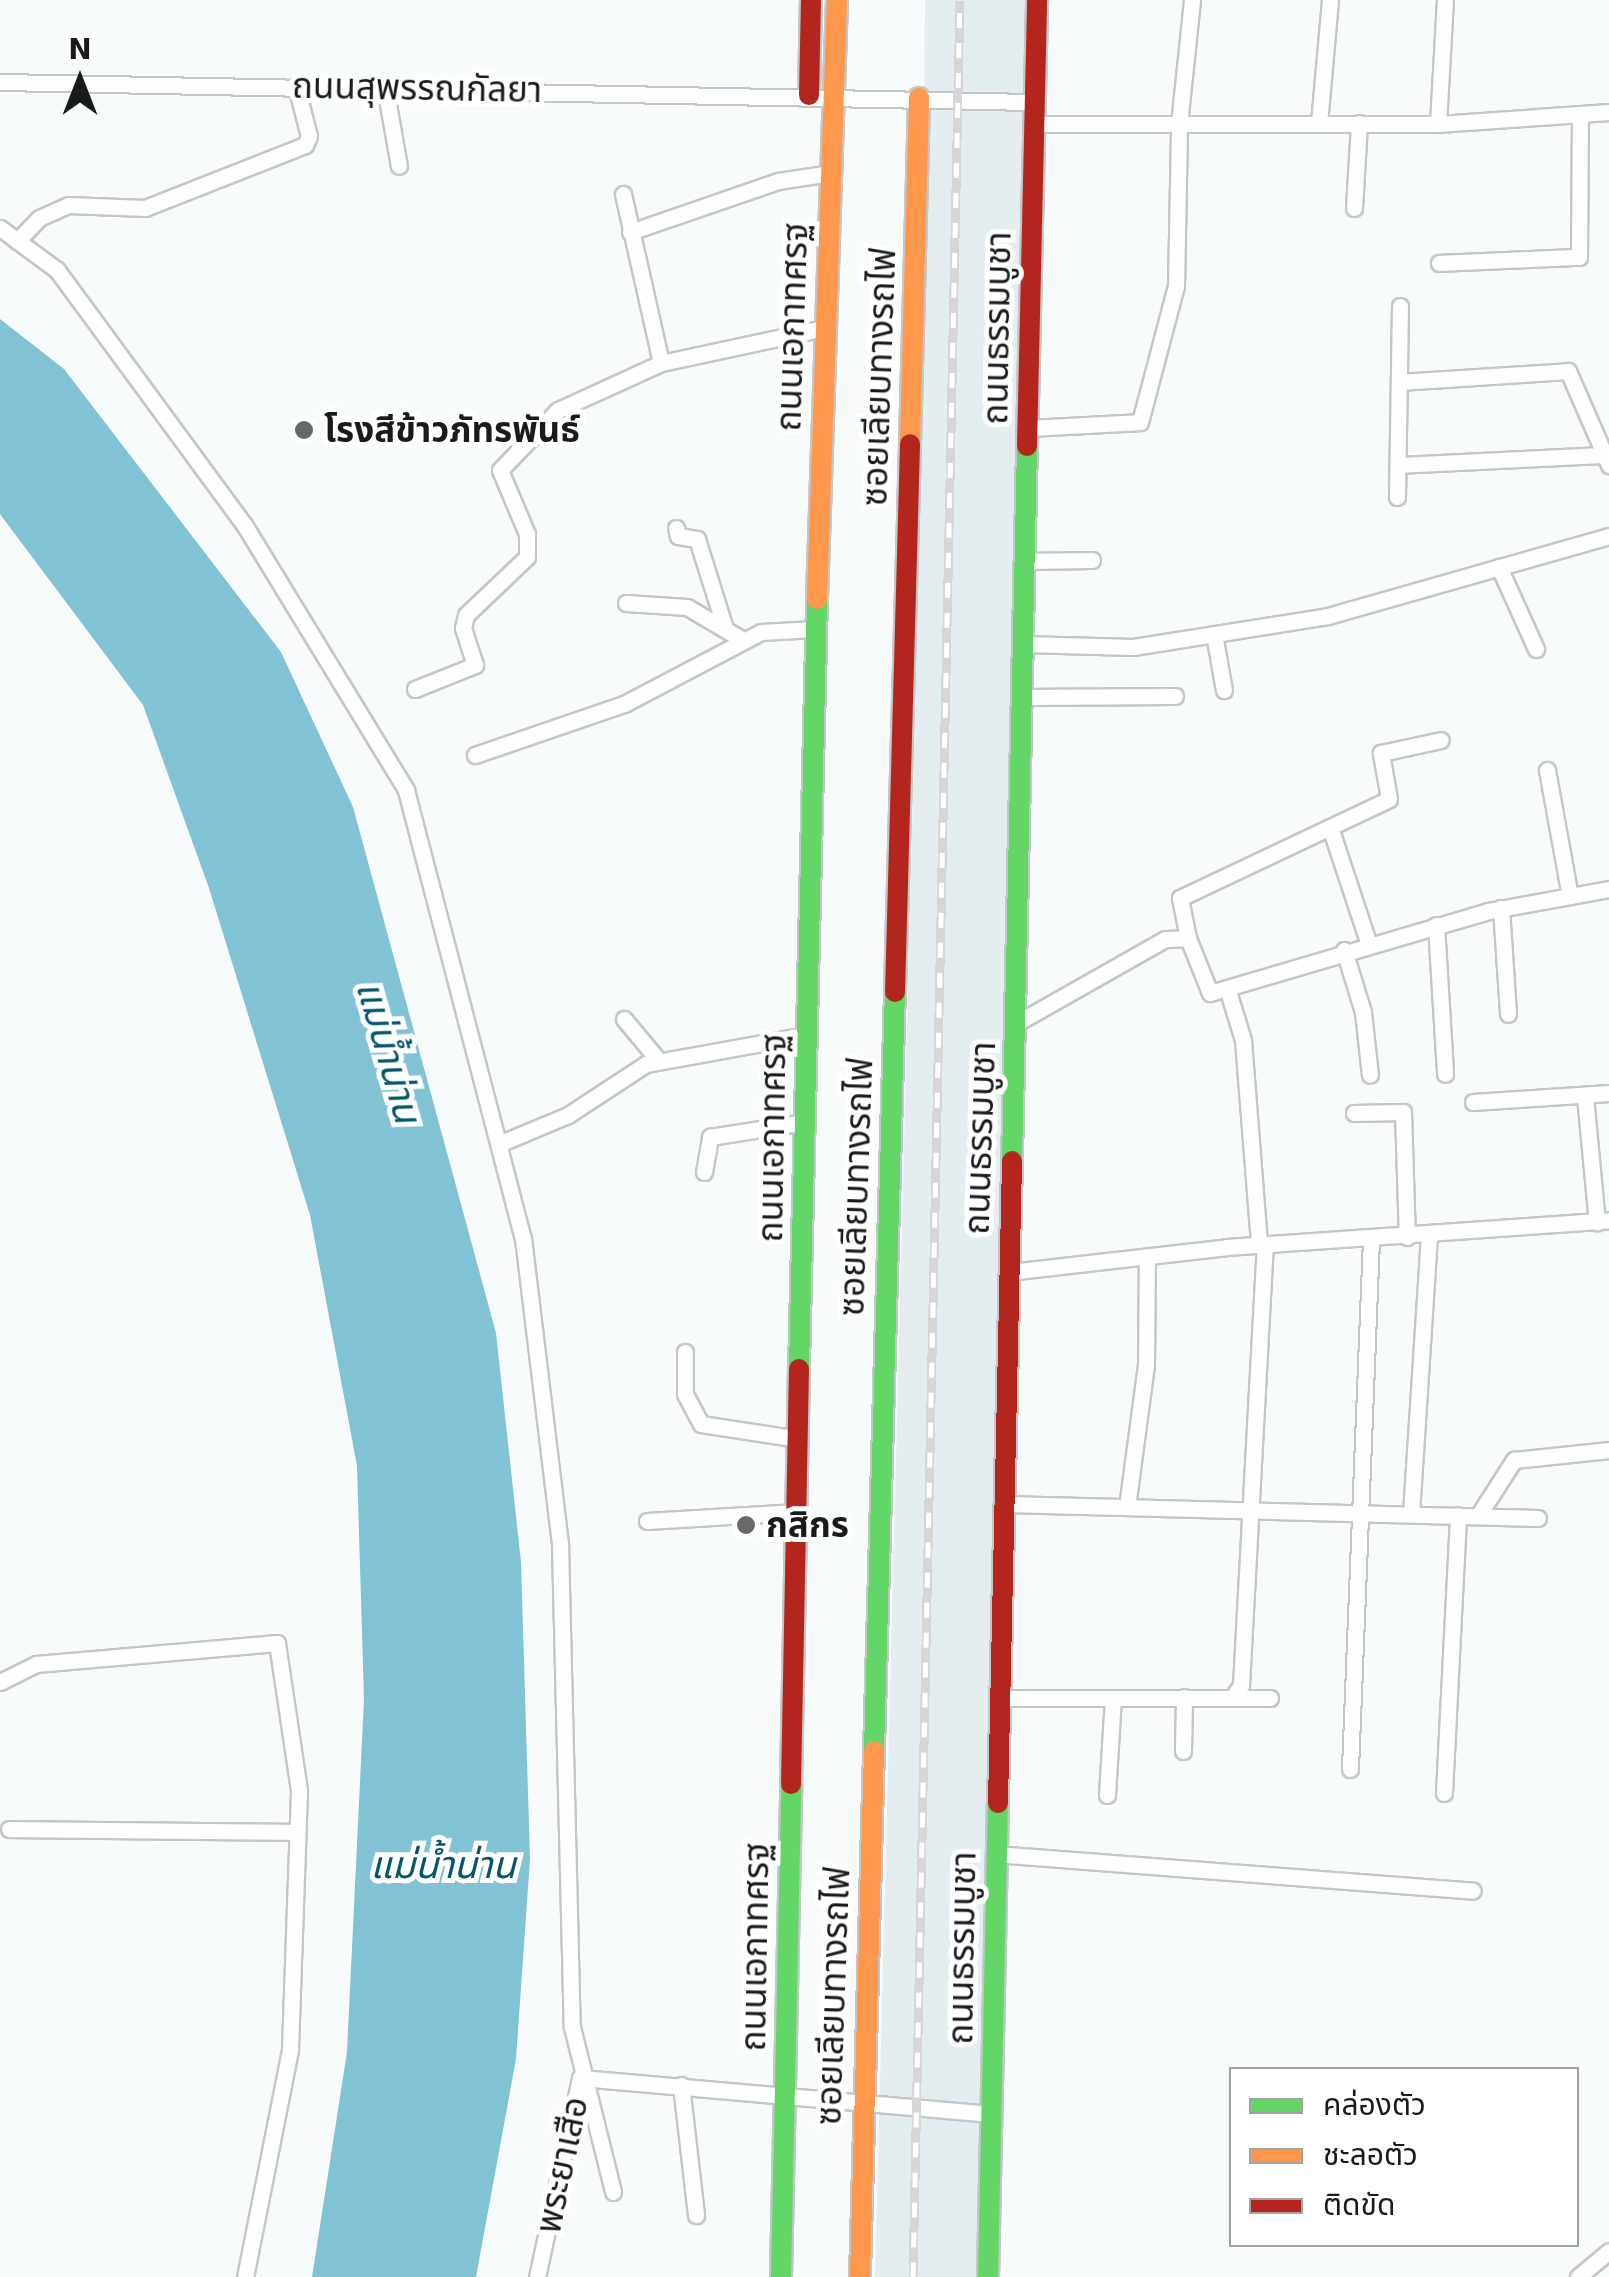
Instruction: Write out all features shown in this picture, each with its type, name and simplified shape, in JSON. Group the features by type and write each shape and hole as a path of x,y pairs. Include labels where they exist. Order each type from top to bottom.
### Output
{"main road":[{"path":"809,95 811,0"},
{"name":"ถนนเอกาทศรฐ","path":"781,2277 815,629 836,0"},
{"name":"ถนนธรรมบูชา","path":"988,2277 1036,0"},
{"name":"ซอยเลียบทางรถไฟ","path":"860,2277 919,98"}],"street":[{"path":"1027,428 1140,422 1176,286 1179,124 1192,0"},
{"path":"1319,123 1330,0"},
{"path":"1438,124 1445,0"},
{"name":"ถนนสุพรรณกัลยา","path":"0,82 919,98 1034,113 1179,124 1438,124 1609,112"},
{"path":"17,241 39,218 68,205 145,208 305,146 309,136 296,86"},
{"path":"385,88 399,166"},
{"path":"1439,263 1579,257 1580,114"},
{"path":"1354,208 1359,123"},
{"path":"630,232 778,181 831,172"},
{"path":"624,194 661,363"},
{"path":"0,228 58,270 245,526 406,790 501,1143 522,1238 560,1546 572,2027 580,2078 602,2133 613,2192"},
{"path":"1397,497 1400,306"},
{"path":"415,688 475,665 463,628 466,615 526,557 527,534 500,470 510,455 558,410 661,363 824,328"},
{"path":"1398,465 1607,460 1568,371 1399,382"},
{"path":"676,528 678,536 697,540 724,625"},
{"path":"1022,644 1132,647 1328,616 1609,536"},
{"path":"1025,561 1092,560"},
{"path":"1499,567 1536,649"},
{"path":"626,603 687,607 724,625 743,640"},
{"path":"475,755 624,704 761,632 815,629"},
{"path":"1214,634 1224,690"},
{"path":"1022,697 1175,696"},
{"path":"1441,740 1380,753 1389,799 1180,898 1188,938 1210,993 1436,924 1609,889"},
{"path":"1547,770 1570,896"},
{"path":"1330,827 1368,942"},
{"path":"1501,908 1508,1014"},
{"path":"1436,924 1446,1074"},
{"path":"1016,1024 1144,949 1188,938"},
{"path":"1344,950 1363,1012 1370,1075"},
{"path":"1227,988 1243,1040 1262,1245 1248,1510 1248,1635 1241,1685 1232,1698"},
{"path":"624,1019 659,1060"},
{"path":"501,1143 568,1115 659,1060 806,1035"},
{"path":"1473,1102 1609,1094"},
{"path":"1009,1272 1262,1245 1603,1221 1584,1096"},
{"path":"1354,1113 1402,1112 1407,1237"},
{"path":"704,1172 704,1142 710,1138 805,1122"},
{"path":"1411,1514 1430,1236"},
{"path":"1350,1769 1356,1513 1371,1239"},
{"path":"1127,1507 1146,1365 1147,1260"},
{"path":"686,1352 686,1394 701,1424 798,1439"},
{"path":"1478,1516 1514,1460 1609,1450"},
{"path":"1005,1504 1538,1518"},
{"path":"647,1521 797,1512"},
{"path":"1444,1793 1458,1516"},
{"path":"0,1682 36,1664 278,1643 299,1791 290,2050 245,2277"},
{"path":"1183,1750 1184,1697"},
{"path":"1000,1698 1270,1698"},
{"path":"1107,1795 1112,1698"},
{"path":"10,1829 298,1832"},
{"path":"996,1854 1473,1891"},
{"name":"พระยาเสือ","path":"537,2277 580,2078 992,2114"},
{"path":"681,2085 696,2216"},
{"path":"1578,2277 1609,2251"}],"shaded area":[{"path":"925,0 1027,0 977,2277 875,2277 922,444"}],"water":[{"name":"แม่น้ำน่าน","path":"0,319 64,369 281,652 353,807 496,1333 521,1562 530,1859 516,2059 476,2277 312,2277 347,2052 364,1699 357,1466 310,1215 209,888 143,705 0,514"}],"railway":[{"path":"913,2277 960,0"}],"traffic: fast":[{"path":"1012,1161 1027,446"},
{"path":"799,1369 817,599"},
{"path":"874,1751 895,992"},
{"path":"781,2277 791,1784"},
{"path":"988,2277 998,1803"}],"traffic: slow":[{"path":"817,599 837,0"},
{"path":"910,444 919,98"},
{"path":"860,2277 874,1751"}],"traffic: jam":[{"path":"809,95 811,0"},
{"path":"1027,446 1037,0"},
{"path":"895,992 910,444"},
{"path":"998,1803 1012,1161"},
{"path":"791,1784 799,1369"}],"place":[{"name":"โรงสีข้าวภัทรพันธ์","path":"304,430"},
{"name":"กสิกร","path":"746,1525"}]}
